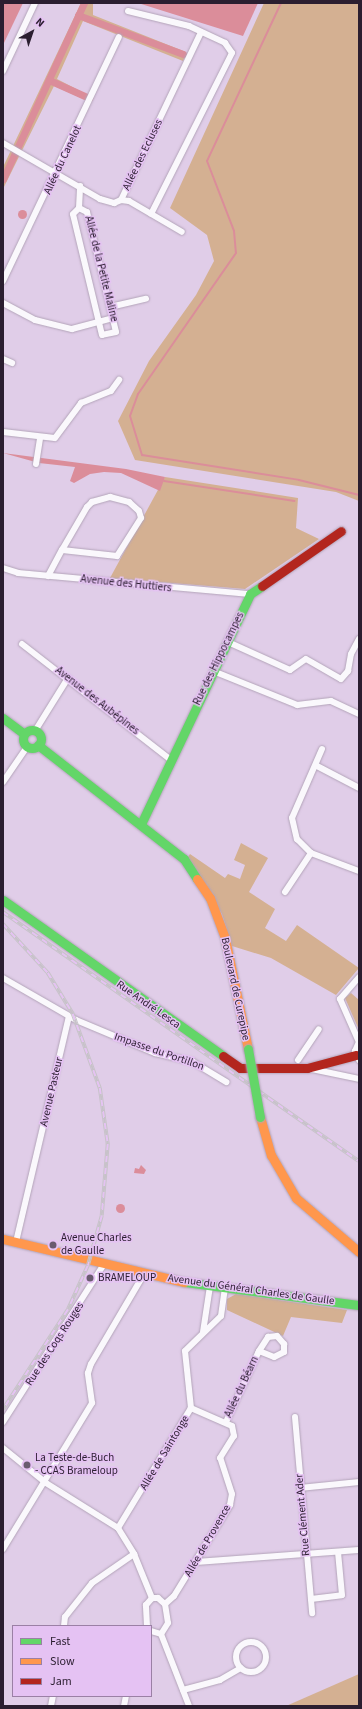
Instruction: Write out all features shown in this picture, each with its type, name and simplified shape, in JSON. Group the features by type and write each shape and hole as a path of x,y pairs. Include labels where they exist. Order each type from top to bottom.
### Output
{"street":[{"path":"3,71 35,3"},
{"path":"128,11 169,18 201,32 229,46 232,58 151,214"},
{"name":"Allée des Ecluses","path":"3,143 58,172 106,202 121,200 201,32"},
{"name":"Allée du Canelot","path":"3,281 58,172 119,37"},
{"name":"Allée de la Petite Maline","path":"79,208 87,212 116,332 110,334 102,335 73,214 79,208 80,186"},
{"path":"121,200 151,214 182,232"},
{"path":"110,307 146,299"},
{"path":"3,303 35,320 72,329 113,318"},
{"path":"3,359 12,363"},
{"path":"3,432 49,440 62,431 86,398 111,391 120,380"},
{"path":"36,464 40,438"},
{"path":"48,576 62,550 92,502 110,498 128,502 139,511 140,518 117,556 62,550"},
{"path":"250,594 341,531"},
{"name":"Avenue des Huttiers","path":"3,568 48,576 250,594"},
{"name":"Rue des Hippocampes","path":"141,824 250,594"},
{"path":"228,642 290,670 306,659 341,679 348,671 351,654 359,639"},
{"name":"Avenue des Aubépines","path":"22,644 68,678 171,760"},
{"path":"213,671 297,705 331,701 359,714"},
{"path":"24,734 35,731 68,678"},
{"path":"3,718 24,734 27,747"},
{"path":"3,782 27,747 38,745 40,737 35,731"},
{"name":"Boulevard de Curepipe","path":"38,745 184,859 210,898 226,938 260,1117 271,1155 296,1198 359,1252"},
{"path":"322,749 317,766 292,818 297,839 311,853 359,871"},
{"path":"317,766 359,788"},
{"path":"285,892 311,853"},
{"name":"Rue André Lesca","path":"3,900 240,1068 307,1068 357,1057"},
{"path":"357,1057 359,1042 340,999 359,977"},
{"path":"3,978 69,1016"},
{"name":"Impasse du Portillon","path":"69,1016 155,1053 193,1062 226,1082"},
{"name":"Avenue Pasteur","path":"16,1242 69,1016"},
{"path":"298,1060 319,1029"},
{"name":"Rue André Lesca","path":"307,1068 359,1080"},
{"name":"Avenue du Général Charles de Gaulle","path":"3,1239 144,1274 210,1286 359,1305"},
{"name":"Rue des Coqs Rouges","path":"3,1422 104,1264"},
{"path":"3,1549 46,1483 92,1403 88,1373 91,1364 144,1274"},
{"path":"203,1332 210,1286"},
{"name":"Allée de Saintonge","path":"118,1528 191,1408 184,1357 188,1345 221,1316 225,1288"},
{"name":"Allée du Béarn","path":"226,1422 259,1351"},
{"path":"191,1408 226,1422"},
{"name":"Rue Clément Ader","path":"295,1417 312,1613"},
{"name":"Allée de Provence","path":"164,1604 174,1596 230,1505 232,1494 220,1458 234,1436 232,1426 226,1422"},
{"path":"3,1448 46,1483 118,1528 134,1554 152,1598"},
{"path":"300,1488 359,1482"},
{"path":"196,1562 359,1550"},
{"path":"311,1599 342,1595 338,1552"},
{"path":"64,1625 65,1617 92,1583 134,1554"},
{"path":"147,1625 146,1605 152,1598 158,1598 164,1604 168,1623 161,1634"},
{"path":"152,1634 161,1634"},
{"path":"161,1634 189,1706"},
{"path":"248,1643 261,1647 265,1660 260,1669 250,1672 241,1668 236,1656 240,1647 248,1643"},
{"path":"183,1690 220,1680 241,1668"}],"shaded area":[{"path":"3,3 23,3 3,45"},
{"path":"81,3 93,3 93,15 186,52 185,57 183,61 83,21 57,79 90,96 88,101 54,86 3,189 3,167"},
{"path":"138,3 258,3 243,36"},
{"path":"264,3 359,3 359,501 336,492 135,460 118,421 149,361 196,295 214,261 207,235 170,208"},
{"path":"22,209 27,214 22,219 17,214"},
{"path":"3,453 126,469 165,477 160,491 121,473 104,472 90,474 74,483 70,481 75,467 39,463"},
{"path":"165,477 298,498 296,528 319,539 245,589 110,578"},
{"path":"241,843 268,858 249,892 275,909 265,928 286,941 297,925 359,968 336,995 271,958 232,946 222,914 188,857 190,854 225,878 228,874 240,879 245,865 234,860"},
{"path":"351,993 359,1000 359,1030 345,998"},
{"path":"141,1165 146,1170 144,1174 134,1173 135,1168 139,1169"},
{"path":"120,1203 125,1208 120,1213 115,1208"},
{"path":"236,1294 347,1310 342,1323 291,1317 283,1336 227,1310 227,1299"},
{"path":"359,1674 359,1706 286,1706"}],"waterway":[{"path":"3,179 84,3"},
{"path":"281,3 207,161 234,231 236,253 138,394 130,416 142,455 299,480 359,495"},
{"path":"78,15 183,54"},
{"path":"49,80 89,98"},
{"path":"164,481 294,501"}],"railway":[{"path":"3,912 359,1161"},
{"path":"3,924 48,973 73,1014 100,1088 108,1144 102,1216 88,1266 68,1310 3,1410"}],"traffic: fast":[{"path":"141,824 250,594 262,586"},
{"path":"3,718 24,734"},
{"path":"32,730 38,733 41,739 38,745 32,748 26,745 23,739 26,733 32,730"},
{"path":"38,745 184,859 197,879"},
{"path":"3,900 223,1056"},
{"path":"248,1049 260,1117"},
{"path":"184,1282 359,1305"}],"traffic: slow":[{"path":"197,879 210,898 225,938 248,1049"},
{"path":"260,1117 271,1155 296,1198 359,1252"},
{"path":"3,1239 184,1282"}],"traffic: jam":[{"path":"262,586 341,531"},
{"path":"223,1056 240,1068 307,1068 356,1055"}],"place":[{"name":"Avenue Charles de Gaulle","path":"53,1245"},
{"name":"BRAMELOUP","path":"90,1278"},
{"name":"La Teste-de-Buch - CCAS Brameloup","path":"27,1465"}]}
